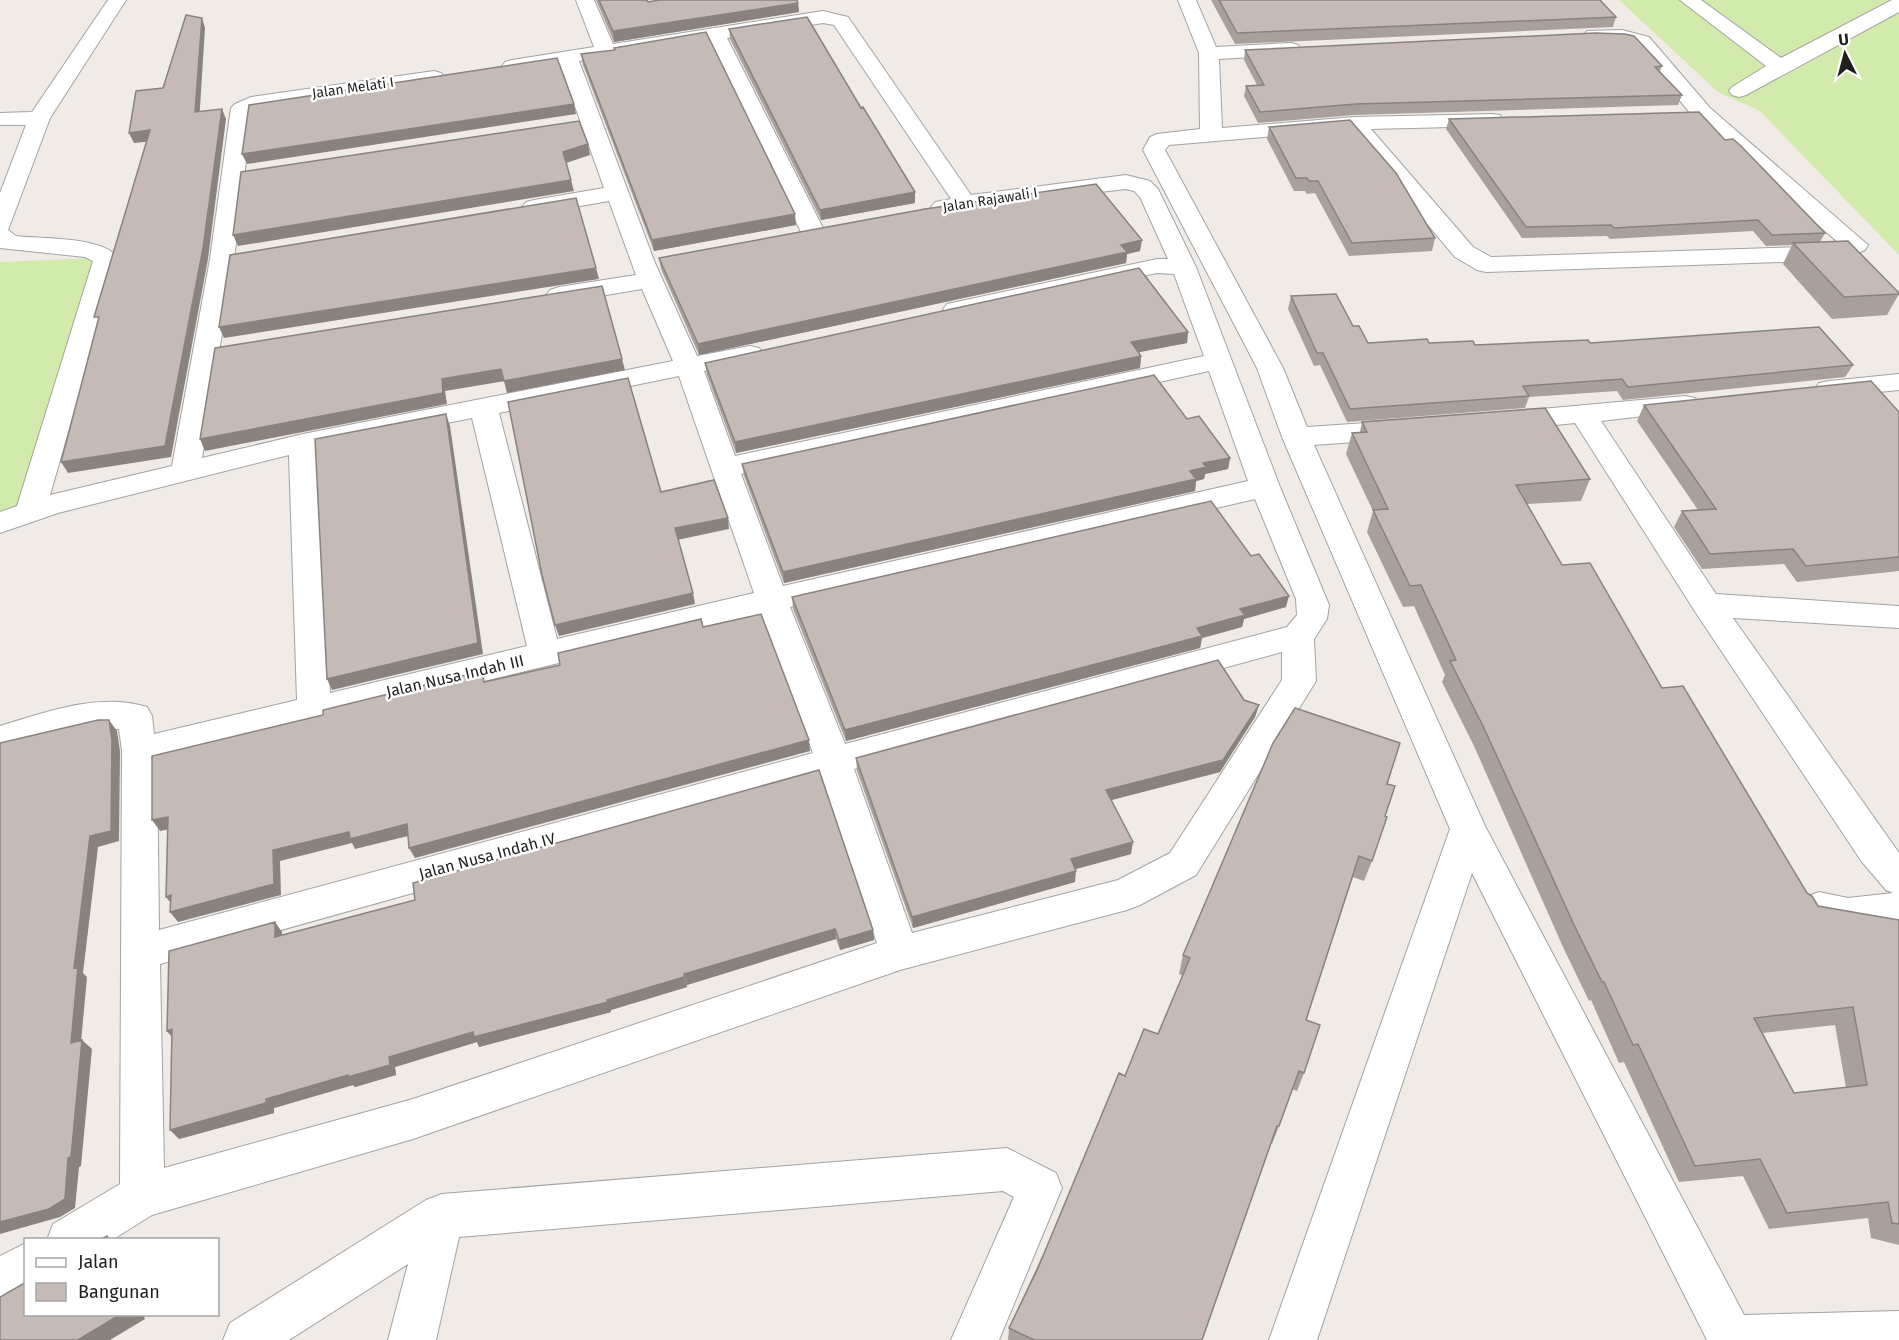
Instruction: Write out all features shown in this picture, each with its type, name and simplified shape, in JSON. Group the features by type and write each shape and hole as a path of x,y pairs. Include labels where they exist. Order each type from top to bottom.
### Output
{"street":[{"path":"0,225 39,118 117,0"},
{"path":"585,0 606,51"},
{"path":"1187,0 1209,53 1211,134"},
{"path":"1689,0 1780,67"},
{"path":"1739,91 1899,4"},
{"path":"498,68 815,18 823,17 841,21 965,203"},
{"path":"715,33 801,233 836,226"},
{"path":"1354,123 1464,252 1486,265 1841,253 1856,245 1702,113 1642,41 1622,36 1580,36"},
{"path":"1209,53 1305,49"},
{"path":"568,58 579,123 618,193 653,267 772,600 834,761 900,953"},
{"name":"Jalan Melati I","path":"185,473 217,349 233,257 244,174 240,112 245,105 451,75"},
{"path":"1678,114 1702,113"},
{"path":"0,119 39,118"},
{"path":"1515,120 1354,123 1211,134 1165,139 1158,142 1154,150 1270,368 1296,437 1468,829 1730,1339 1899,1334"},
{"name":"Jalan Rajawali I","path":"918,211 1126,182 1142,186 1150,194 1184,267"},
{"path":"513,211 618,193"},
{"path":"0,235 9,243 90,250 106,258 30,512"},
{"path":"71,1238 142,1196 413,1119 900,953 1127,894 1183,864 1299,681 1298,636 1309,625 1315,610 1265,487 1184,267 1157,266 928,315"},
{"path":"533,299 653,267"},
{"path":"0,523 50,505 303,444 689,368 769,350"},
{"path":"724,468 1219,361"},
{"path":"1806,392 1899,382"},
{"path":"1480,423 1713,402"},
{"path":"484,409 545,654"},
{"path":"1584,415 1707,605 1875,851 1899,879"},
{"path":"1296,437 1423,428"},
{"path":"303,444 314,710"},
{"name":"Jalan Nusa Indah III","path":"139,751 772,600 1265,487"},
{"path":"1707,605 1899,617"},
{"name":"Jalan Nusa Indah IV","path":"141,952 1298,636"},
{"path":"0,739 51,724 100,715 135,717 139,751 142,1196"},
{"path":"1293,1340 1468,829"},
{"path":"1795,881 1806,900 1833,914 1846,915 1899,908"},
{"path":"247,1340 442,1216 1007,1169 1040,1188 975,1340"},
{"path":"412,1340 442,1216"},
{"path":"0,1281 24,1267"}],"green space":[{"path":"1619,0 1899,0 1899,255 1760,111 1718,92"},
{"path":"97,258 11,524 0,527 0,262"}],"building":[{"path":"599,0 647,0 648,2 659,0 797,0 798,3 613,31"},
{"path":"1219,0 1600,0 1616,17 1237,33"},
{"path":"186,15 202,18 195,112 222,109 203,248 165,446 61,462 99,317 94,317 150,130 129,133 136,91 163,88"},
{"path":"807,17 861,108 863,107 915,192 820,210 729,29"},
{"path":"706,32 795,214 652,240 581,54 615,50 614,48"},
{"path":"1595,33 1634,36 1662,66 1655,67 1682,95 1356,104 1260,112 1246,86 1264,85 1245,50"},
{"path":"557,58 574,104 242,154 249,105"},
{"path":"1699,112 1725,140 1733,139 1740,145 1825,233 1772,235 1758,220 1614,228 1611,225 1526,227 1449,119"},
{"path":"1350,120 1396,173 1435,238 1352,243 1318,181 1296,178 1269,127"},
{"path":"579,121 588,144 563,152 571,180 233,235 241,172"},
{"path":"1096,184 1142,240 1121,245 1127,252 698,344 659,258 925,209"},
{"path":"576,198 596,268 219,327 230,255"},
{"path":"1848,241 1899,294 1844,297 1793,243"},
{"path":"1139,268 1188,332 1131,342 1141,356 735,442 705,363"},
{"path":"602,286 622,359 504,381 501,369 442,379 443,393 200,439 215,348"},
{"path":"1336,294 1353,326 1359,326 1368,343 1427,339 1429,343 1473,341 1475,345 1588,340 1590,343 1819,327 1853,365 1628,387 1622,379 1523,386 1529,396 1350,409 1323,353 1317,353 1291,296"},
{"path":"1154,375 1187,419 1199,416 1230,458 1203,463 1206,467 1190,471 1196,479 783,572 742,464"},
{"path":"628,378 661,492 714,480 728,518 675,528 693,593 555,625 542,575 508,402"},
{"path":"1871,381 1899,412 1899,557 1806,566 1793,549 1710,554 1682,511 1716,509 1644,405"},
{"path":"1545,408 1590,479 1516,485 1562,565 1590,563 1662,688 1683,686 1807,893 1812,896 1818,906 1899,920 1899,1224 1892,1223 1888,1202 1787,1213 1760,1159 1695,1166 1638,1044 1633,1045 1575,927 1483,726 1450,661 1456,660 1421,585 1410,586 1373,510 1388,509 1352,433 1367,432 1362,422","holes":["1853,1007 1867,1085 1794,1093 1754,1018"]},
{"path":"446,414 478,643 327,679 315,439"},
{"path":"1211,501 1251,556 1259,554 1289,596 1240,609 1245,615 1197,628 1202,636 845,730 792,597"},
{"path":"761,614 809,740 409,848 407,824 350,839 349,832 273,850 274,884 170,912 171,895 166,897 168,817 152,820 152,756 323,715 323,710 482,671 484,682 560,665 558,653 701,619 703,627"},
{"path":"1218,660 1244,700 1259,705 1223,760 1106,790 1133,842 1071,859 1076,871 912,917 856,758"},
{"path":"1295,708 1400,743 1387,784 1395,786 1372,861 1359,856 1306,1020 1320,1025 1304,1073 1299,1071 1279,1126 1277,1126 1202,1340 1034,1340 1009,1328 1038,1268 1119,1073 1125,1076 1144,1029 1158,1034 1190,958 1183,955 1273,743"},
{"path":"98,720 109,720 112,740 111,831 90,836 74,968 78,967 71,1043 82,1040 65,1199 49,1209 0,1222 0,743"},
{"path":"819,770 873,930 839,940 835,929 684,974 684,977 607,1000 608,1002 474,1037 473,1032 389,1057 390,1065 266,1099 266,1103 170,1130 172,1029 167,1031 169,951 275,922 275,937 415,900 413,883"},
{"path":"24,1283 24,1316 118,1316 78,1340 0,1340 0,1297"}]}
